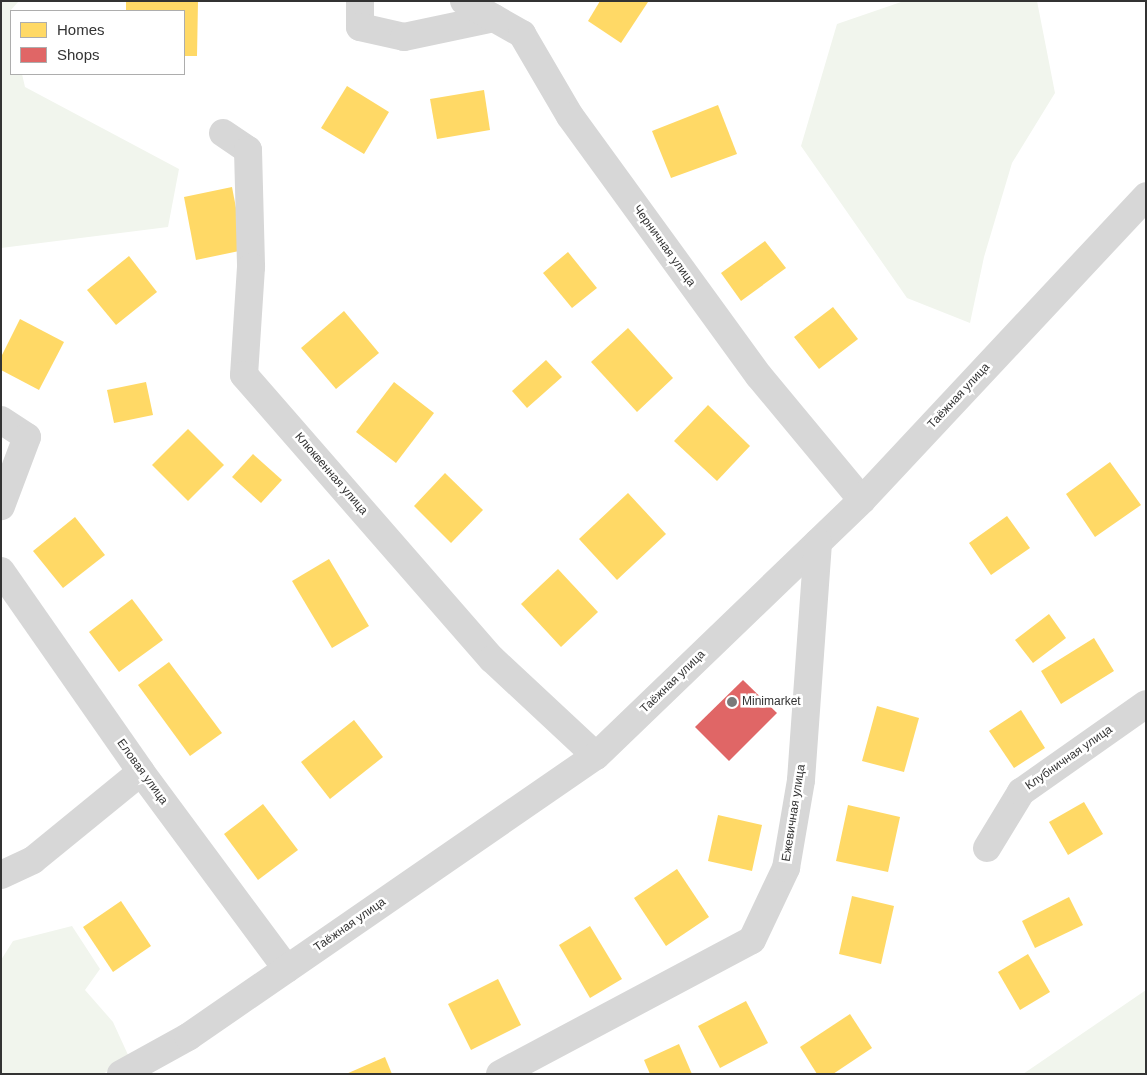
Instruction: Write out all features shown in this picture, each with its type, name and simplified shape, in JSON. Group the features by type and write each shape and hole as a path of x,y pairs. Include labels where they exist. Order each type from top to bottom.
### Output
{"street":[{"path":"360,1 360,28 404,37 494,18"},
{"name":"Черничная улица","path":"464,1 522,34 570,116 753,368 862,500"},
{"name":"Клюквенная улица","path":"223,133 248,150 251,267 244,375 492,659 596,756"},
{"name":"Таёжная улица","path":"121,1074 188,1037 596,756 862,500 1146,196"},
{"path":"1,420 27,437 1,506"},
{"name":"Ежевичная улица","path":"500,1074 752,940 786,868 801,780 818,543"},
{"name":"Еловая улица","path":"1,571 141,772 287,969"},
{"name":"Клубничная улица","path":"987,848 1022,792 1146,704"},
{"path":"1,875 33,860 141,772"}],"shaded area":[{"path":"1,1 19,1 10,10 10,75 22,75 25,87 179,169 168,227 1,248"},
{"path":"904,1 1037,1 1055,93 1012,163 984,257 970,323 907,298 801,146 837,24"},
{"path":"72,926 100,969 85,990 113,1022 129,1057 103,1074 1,1074 1,960 13,941"},
{"path":"1146,990 1146,1074 1023,1074"}],"building: Homes":[{"path":"126,1 198,1 197,56 185,56 185,10 126,10"},
{"path":"600,1 648,2 621,43 588,21"},
{"path":"347,86 389,112 364,154 321,128"},
{"path":"484,90 490,130 437,139 430,99"},
{"path":"718,105 737,154 671,178 652,131"},
{"path":"232,187 244,250 196,260 184,197"},
{"path":"765,241 786,268 741,301 721,273"},
{"path":"568,252 597,288 572,308 543,273"},
{"path":"129,256 157,292 116,325 87,290"},
{"path":"833,307 858,339 819,369 794,337"},
{"path":"344,311 379,353 336,389 301,348"},
{"path":"20,319 64,342 39,390 1,370 1,357"},
{"path":"628,328 673,378 637,412 591,362"},
{"path":"546,360 562,377 527,408 512,391"},
{"path":"146,382 153,415 114,423 107,390"},
{"path":"394,382 434,413 396,463 356,432"},
{"path":"708,405 750,446 717,481 674,441"},
{"path":"188,429 224,465 188,501 152,465"},
{"path":"253,454 282,480 261,503 232,477"},
{"path":"1110,462 1141,505 1095,537 1066,494"},
{"path":"445,473 483,510 451,543 414,506"},
{"path":"628,493 666,534 617,580 579,539"},
{"path":"1007,516 1030,548 991,575 969,543"},
{"path":"75,517 105,555 63,588 33,551"},
{"path":"329,559 369,626 332,648 292,581"},
{"path":"558,569 598,612 561,647 521,604"},
{"path":"132,599 163,640 119,672 89,632"},
{"path":"1049,614 1066,638 1033,663 1015,640"},
{"path":"1094,638 1114,671 1061,704 1041,671"},
{"path":"169,662 222,733 190,756 138,685"},
{"path":"877,706 919,718 904,772 862,761"},
{"path":"1021,710 1045,748 1014,768 989,731"},
{"path":"354,720 383,757 330,799 301,762"},
{"path":"1084,802 1103,834 1068,855 1049,822"},
{"path":"263,804 298,850 258,880 224,834"},
{"path":"848,805 900,817 888,872 836,861"},
{"path":"718,815 762,825 752,871 708,861"},
{"path":"677,869 709,917 666,946 634,898"},
{"path":"852,896 894,906 881,964 839,954"},
{"path":"1069,897 1083,925 1035,948 1022,921"},
{"path":"121,901 151,946 113,972 83,927"},
{"path":"590,926 622,979 590,998 559,945"},
{"path":"1028,954 1050,992 1020,1010 998,972"},
{"path":"498,979 521,1025 471,1050 448,1004"},
{"path":"746,1001 768,1043 720,1068 698,1026"},
{"path":"850,1014 872,1048 833,1074 817,1074 800,1047"},
{"path":"679,1044 692,1074 650,1074 644,1060"},
{"path":"385,1057 392,1074 346,1074"}],"building: Shops":[{"path":"743,680 777,713 729,761 695,727"}],"place":[{"name":"Minimarket","path":"732,702"}]}
